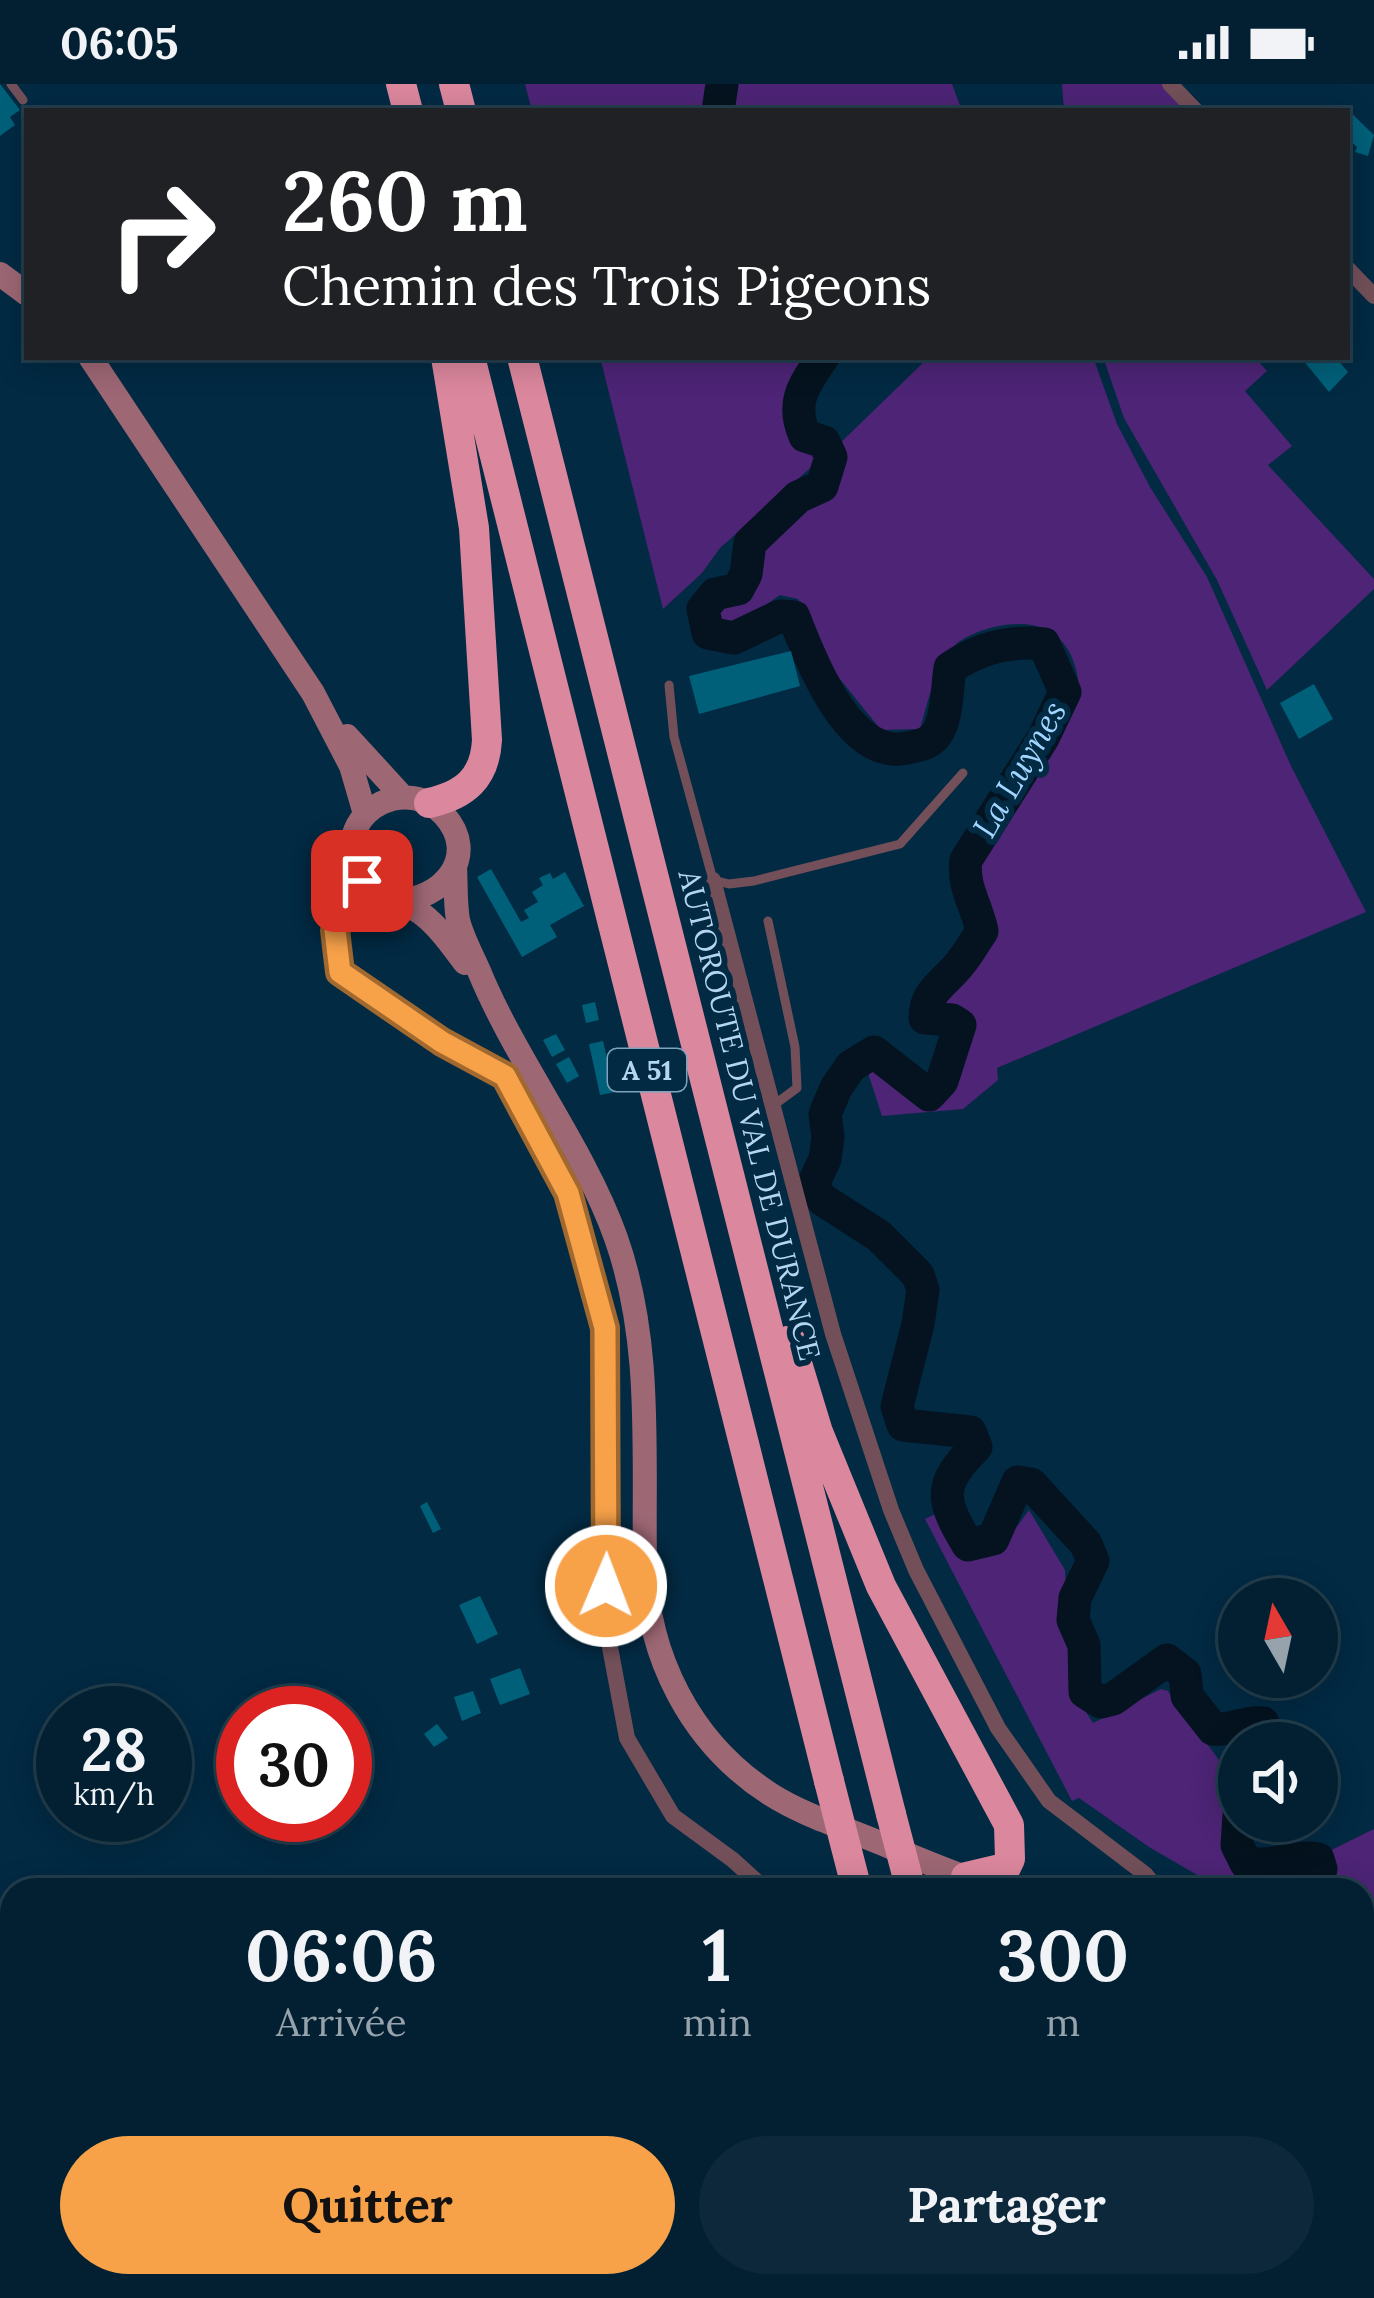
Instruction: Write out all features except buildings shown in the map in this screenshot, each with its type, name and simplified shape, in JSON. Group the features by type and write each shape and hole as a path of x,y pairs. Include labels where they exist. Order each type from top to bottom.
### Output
{"highway":[{"path":"415,799 469,787 481,770 487,740 475,545 446,360"},
{"name":"A 51","path":"471,360 853,1878"},
{"name":"AUTOROUTE DU VAL DE DURANCE","path":"523,360 908,1878"},
{"path":"648,856 818,1432 880,1586 1009,1825 1005,1878"},
{"path":"966,1877 972,1878"}],"main road":[{"path":"92,360 313,693 364,758 450,823 458,851 458,922 490,999 601,1204 624,1264 643,1378 645,1566 652,1618 663,1661 687,1711 724,1757 772,1795 966,1877"},
{"path":"313,693 351,766 365,814"},
{"path":"415,799 382,801 365,814 351,847 354,865 362,881 377,894 419,911 448,940 490,999"},
{"path":"394,901 431,895 455,866"}],"street":[{"path":"1170,84 1193,108"},
{"path":"1350,271 1374,296"},
{"path":"713,880 832,1334 916,1570 998,1728 1049,1801 1148,1878"},
{"path":"362,881 335,930 340,972 442,1042 505,1076 568,1193 605,1328 606,1626 627,1738 673,1816 751,1878"}],"lane":[{"path":"11,84 23,100"},
{"path":"669,686 674,737 713,880 729,884 754,881 900,844 963,773"},
{"path":"768,921 795,1048 797,1088 771,1107"}],"shaded area":[{"path":"525,84 717,84 712,108 531,108"},
{"path":"726,84 952,84 961,108 723,108"},
{"path":"1062,84 1162,84 1188,108 1064,108"},
{"path":"601,360 815,360 791,397 797,433 824,446 825,455 720,548 702,573 663,609"},
{"path":"926,360 1094,360 1117,424 1207,577 1291,766 1366,912 997,1068 998,1080 963,1109 882,1116 865,1064 875,1057 920,1093 936,1098 944,1091 965,1018 958,1013 932,1014 928,1007 968,964 983,939 986,926 968,868 1080,698 1074,663 1059,639 1035,626 999,626 960,641 949,652 933,684 920,729 881,730 831,668 798,599 780,595 737,625 715,626 708,615 718,598 749,587 754,545 795,507 824,490 836,462 834,449"},
{"path":"1104,360 1257,360 1267,371 1245,391 1292,446 1268,465 1374,579 1374,589 1267,690 1217,580 1124,418"},
{"path":"1029,1510 1065,1570 1071,1689 1093,1723 1161,1689 1168,1691 1218,1759 1218,1842 1226,1842 1234,1865 1259,1872 1309,1860 1316,1870 1312,1878 1202,1878 1079,1798 1072,1801 925,1519 942,1511 948,1527 974,1553 997,1554"},
{"path":"1374,1829 1374,1878 1320,1878 1325,1867 1319,1856"}],"waterway":[{"name":"La Luynes","path":"718,108 722,84"},
{"name":"La Luynes","path":"821,360 805,385 799,413 805,436 824,442 831,457 822,486 798,497 750,543 746,574 738,589 715,594 703,609 708,633 734,638 780,616 794,617 835,703 867,739 886,748 929,742 944,717 950,668 983,651 1019,643 1044,644 1065,692 1043,738 966,860 968,887 982,931 931,995 925,1018 960,1025 942,1081 929,1095 874,1052 851,1066 825,1114 825,1159 812,1187 823,1200 879,1236 918,1275 923,1290 918,1324 897,1406 903,1425 970,1432 976,1447 954,1472 947,1493 952,1516 968,1545 993,1539 1018,1482 1031,1484 1086,1544 1093,1561 1075,1598 1073,1620 1084,1645 1085,1692 1101,1702 1113,1699 1167,1660 1185,1674 1187,1696 1213,1729 1218,1729"},
{"name":"La Luynes","path":"1237,1842 1246,1863 1318,1859 1321,1869 1316,1878"}],"route":[{"path":"362,881 335,930 340,972 442,1042 505,1076 568,1193 605,1328 606,1586"}]}
